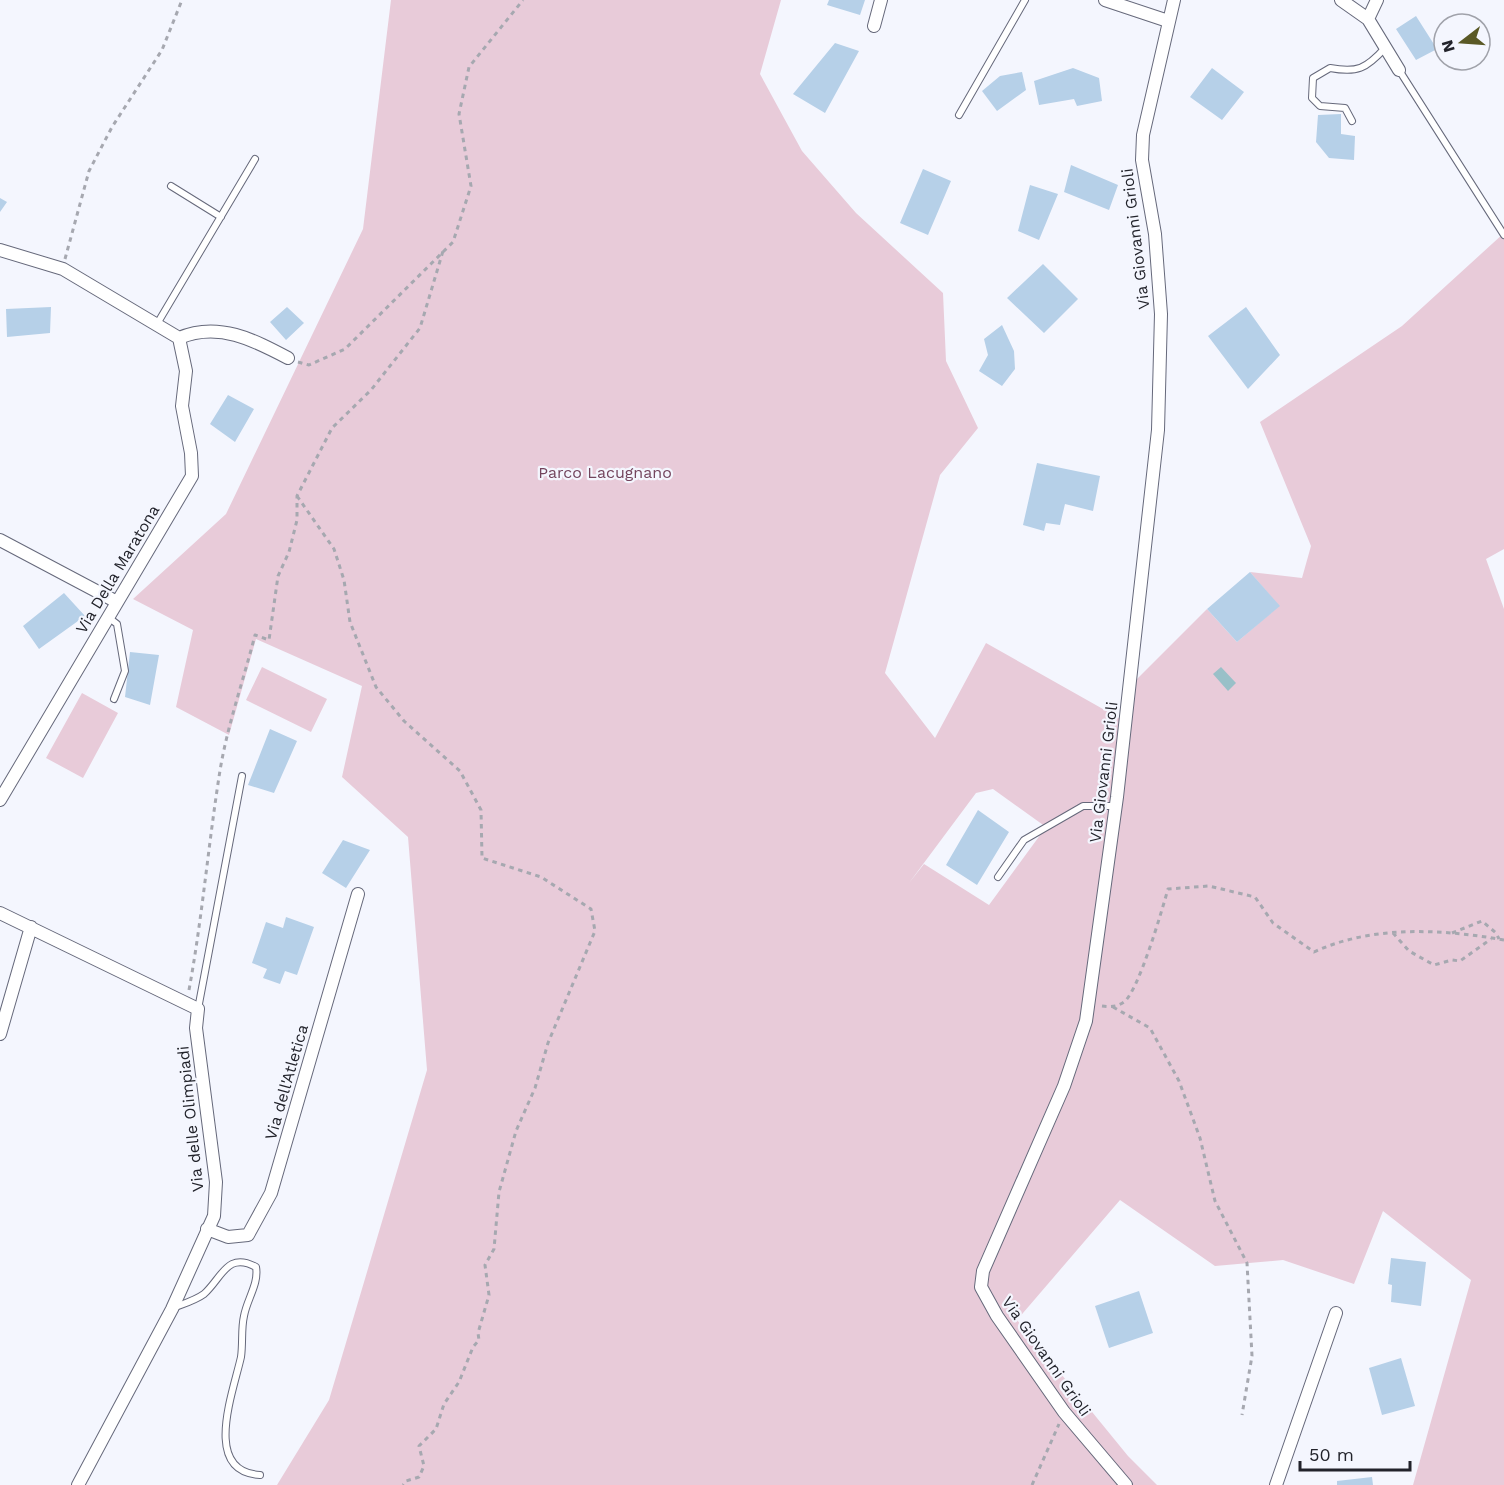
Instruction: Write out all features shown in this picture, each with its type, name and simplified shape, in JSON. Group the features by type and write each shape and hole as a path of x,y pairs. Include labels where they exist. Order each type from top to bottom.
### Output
{"street":[{"path":"874,26 881,0"},
{"path":"1106,0 1168,21"},
{"name":"Via Giovanni Grioli","path":"1126,1485 1064,1412 997,1316 981,1287 983,1271 1064,1086 1086,1021 1116,807 1158,430 1161,314 1155,234 1142,160 1143,135 1174,0"},
{"path":"1341,0 1368,19 1399,70"},
{"path":"1368,19 1377,0"},
{"path":"0,250 63,269 179,338 188,334 233,332 288,358"},
{"name":"Via Della Maratona","path":"0,800 192,476 191,453 182,406 186,371 179,338"},
{"path":"0,540 117,602"},
{"name":"Via dell'Atletica","path":"207,1229 228,1237 248,1234 271,1193 358,894"},
{"path":"0,913 198,1009"},
{"path":"0,1034 31,927"},
{"name":"Via delle Olimpiadi","path":"78,1485 172,1309 214,1216 216,1182 196,1028 198,1009"},
{"path":"1276,1485 1336,1313"}],"lane":[{"path":"959,115 1025,0"},
{"path":"1352,121 1345,108 1320,106 1311,98 1314,78 1330,68 1352,72 1373,61 1385,48"},
{"path":"1399,70 1504,235"},
{"path":"157,324 255,159"},
{"path":"171,186 221,217"},
{"path":"108,617 117,624 125,671 114,699"},
{"path":"198,1009 242,776"},
{"path":"998,877 1024,840 1083,806 1116,807"},
{"path":"172,1309 203,1294 226,1267 239,1262 247,1262 256,1268 258,1276 244,1317 243,1346 225,1434 227,1455 233,1466 246,1474 260,1475"}],"path":[{"path":"63,269 89,171 112,127 162,50 182,0"},
{"path":"288,358 309,366 345,349 453,242 471,186 459,114 469,67 523,0"},
{"path":"185,1001 202,918 219,776 229,727 255,635 269,640 278,576 289,552 297,520 297,496 332,428 371,390 420,328 443,251"},
{"path":"297,496 334,549 344,580 350,622 376,687 404,721 460,771 481,810 482,858 541,878 591,909 595,931 556,1021 536,1088 516,1131 499,1192 494,1249 485,1265 489,1295 478,1333 479,1340 473,1347 459,1382 444,1404 436,1429 419,1446 424,1466 419,1477 406,1481 403,1485"},
{"path":"1113,1007 1125,1001 1151,948 1168,888 1209,886 1256,897 1273,923 1314,952 1337,941 1363,934 1448,933 1504,940"},
{"path":"1448,933 1482,921 1497,933 1499,939"},
{"path":"1393,933 1409,951 1434,965 1452,960 1460,962 1493,938"},
{"path":"1088,1005 1113,1007 1150,1029 1179,1081 1200,1138 1215,1201 1247,1263 1252,1356 1242,1415"},
{"path":"1032,1485 1064,1412"}],"green space":[{"name":"Parco Lacugnano","path":"391,0 781,0 760,74 802,151 856,213 943,293 946,361 978,428 940,475 885,673 935,738 986,643 1126,722 1130,686 1207,609 1237,642 1279,606 1250,572 1302,578 1311,546 1260,422 1402,326 1504,233 1504,549 1486,559 1504,609 1504,1485 1413,1485 1471,1280 1383,1211 1354,1284 1283,1260 1215,1266 1120,1200 1017,1320 1128,1456 1157,1485 277,1485 329,1400 427,1070 408,837 342,777 362,686 256,639 229,735 176,707 193,630 133,599 226,514 363,229","holes":["993,789 1046,827 989,905 924,864 909,883 976,793"]},
{"path":"262,667 327,699 311,732 246,700"},
{"path":"82,693 118,713 83,778 46,758"}],"water":[{"path":"1221,667 1236,683 1228,691 1213,674"}],"building":[{"path":"829,0 865,0 860,15 827,5"},
{"path":"1416,16 1432,41 1432,52 1416,60 1396,29"},
{"path":"835,43 859,51 825,113 793,94"},
{"path":"1073,68 1099,78 1102,101 1077,106 1074,99 1039,105 1034,81"},
{"path":"1212,68 1244,92 1222,120 1190,97"},
{"path":"1022,72 1026,90 997,111 982,91 1000,76"},
{"path":"1341,114 1341,134 1355,136 1354,160 1329,158 1316,142 1318,115"},
{"path":"1071,165 1118,185 1109,210 1064,192"},
{"path":"923,169 951,181 928,235 900,223"},
{"path":"1030,185 1058,194 1039,240 1018,231"},
{"path":"0,198 7,202 0,212"},
{"path":"1043,264 1078,299 1044,333 1007,298"},
{"path":"51,307 50,333 7,337 6,309"},
{"path":"287,307 304,323 286,340 270,322"},
{"path":"1246,307 1280,355 1248,389 1208,336"},
{"path":"1002,325 1014,351 1015,369 1002,386 979,371 988,355 984,339"},
{"path":"228,395 254,409 235,442 210,424"},
{"path":"1037,463 1100,476 1093,511 1065,504 1060,525 1046,523 1044,531 1023,525"},
{"path":"1250,572 1280,606 1237,642 1207,609"},
{"path":"64,593 85,616 39,649 23,626"},
{"path":"130,652 159,655 150,705 125,697"},
{"path":"270,729 297,741 274,793 248,785"},
{"path":"978,810 1009,832 977,885 946,865"},
{"path":"343,840 370,850 346,888 322,873"},
{"path":"286,917 314,927 297,975 285,971 280,984 263,978 267,969 252,963 266,922 283,928"},
{"path":"1391,1258 1426,1262 1421,1306 1391,1302 1392,1285 1388,1284"},
{"path":"1139,1291 1153,1333 1109,1348 1095,1306"},
{"path":"1401,1358 1415,1406 1382,1415 1369,1368"},
{"path":"1372,1477 1373,1485 1337,1485 1337,1481"}]}
